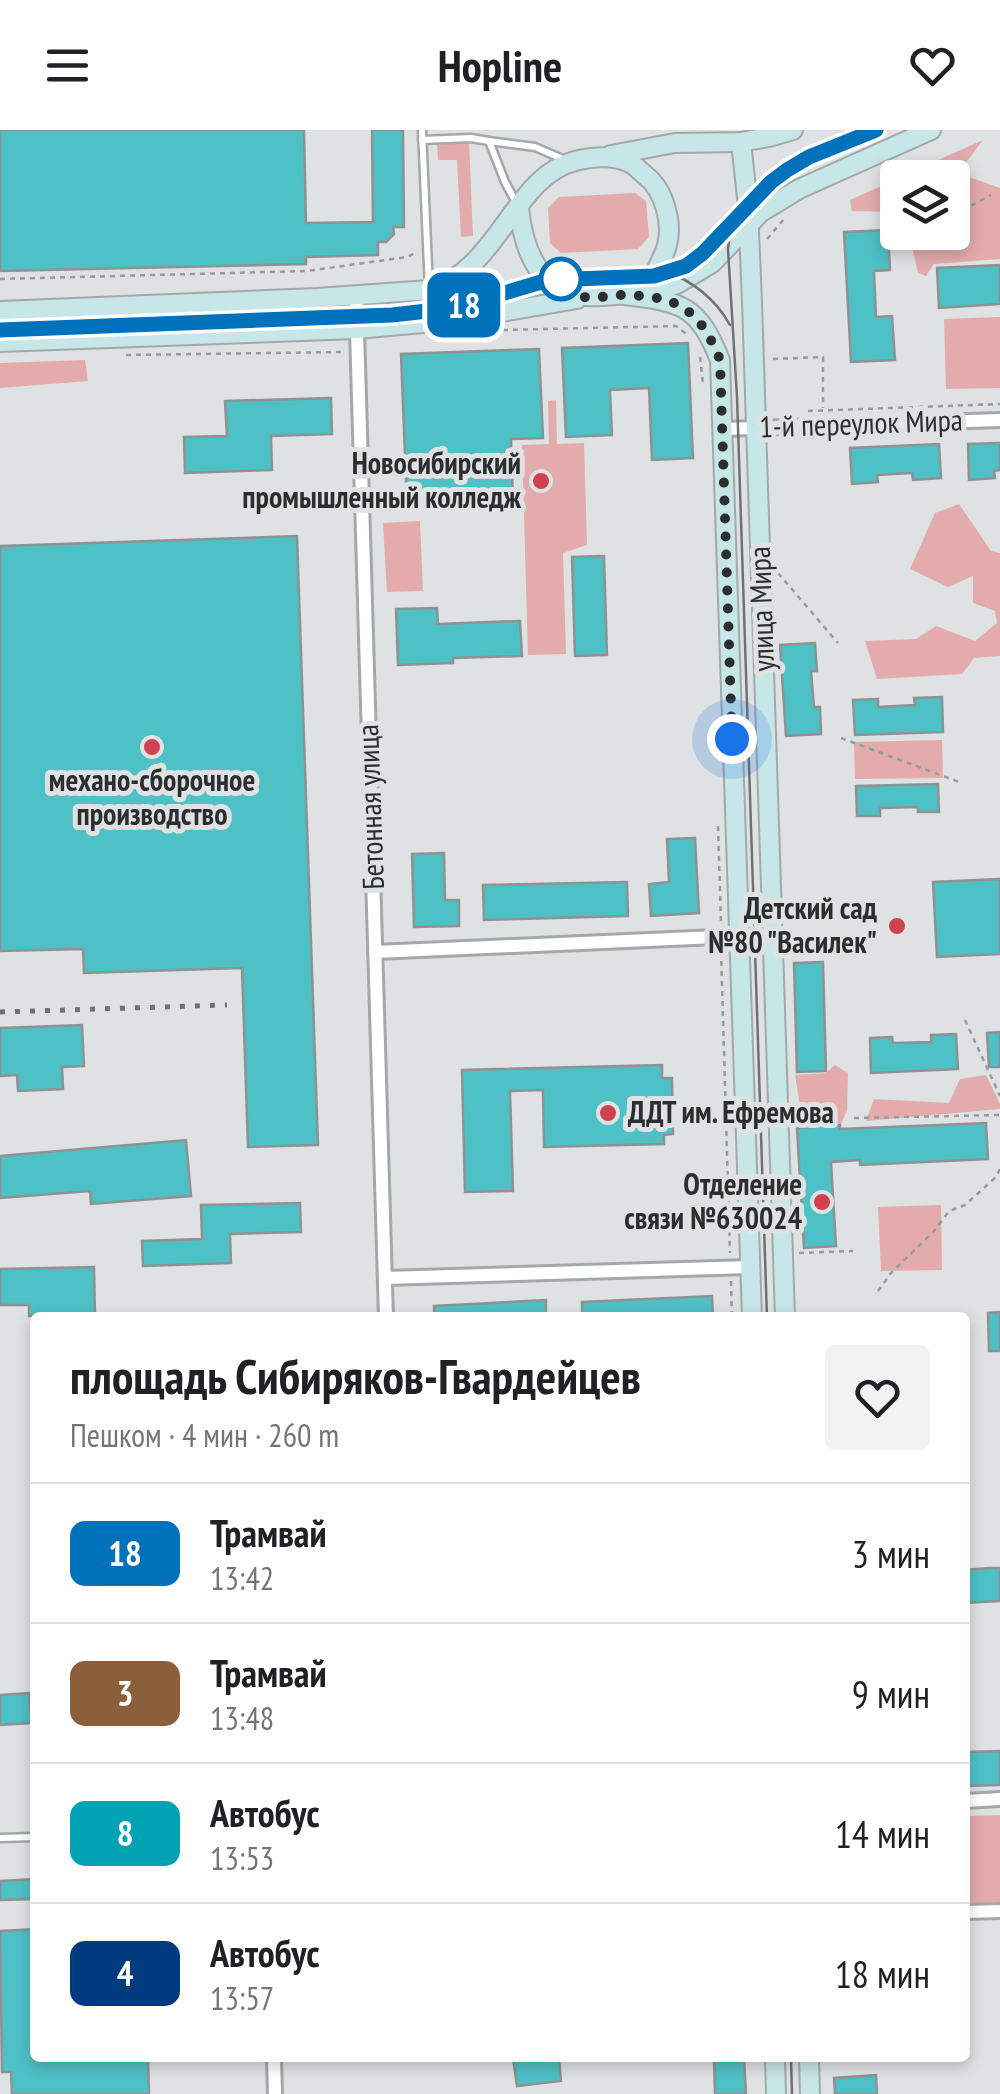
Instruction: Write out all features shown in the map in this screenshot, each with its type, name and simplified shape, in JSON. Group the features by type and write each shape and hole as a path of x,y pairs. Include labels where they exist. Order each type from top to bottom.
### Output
{"street":[{"path":"675,143 702,130"},
{"path":"0,311 429,290 446,285 476,261 528,192 548,174 571,162 675,143 738,136 769,138 793,130"},
{"path":"0,342 357,329 455,320 585,298 650,293 677,284 712,263 762,212 798,190 931,130"},
{"name":"улица Мира","path":"738,136 748,227 756,428 785,1312"},
{"path":"601,157 628,162 655,183 668,214 668,244 654,276 646,285 625,295"},
{"path":"519,208 522,236 541,273 561,290 585,298"},
{"path":"625,295 668,300 694,314 702,324 720,360 722,428"},
{"name":"Бетонная улица","path":"356,296 386,1312"},
{"name":"1-й переулок Мира","path":"722,428 1000,420"},
{"name":"улица Мира","path":"722,428 730,937 752,1312"},
{"path":"375,952 730,937"},
{"path":"385,1278 750,1268"},
{"path":"970,1800 1000,1799"},
{"path":"970,1912 1000,1911"},
{"path":"274,2062 275,2094"},
{"path":"775,2062 776,2094"},
{"path":"809,2062 810,2094"}],"lane":[{"path":"422,130 429,290"},
{"path":"422,140 471,138 536,147 571,162"},
{"path":"489,141 519,208"},
{"path":"0,1838 30,1838"}],"path":[{"path":"970,207 991,195"},
{"path":"762,247 794,211"},
{"path":"0,279 306,271 406,257 427,248"},
{"path":"504,330 676,326 688,335"},
{"path":"699,343 703,382"},
{"path":"111,356 358,351"},
{"path":"770,359 823,357 823,410"},
{"path":"808,411 1000,404"},
{"path":"779,574 838,643"},
{"path":"841,738 959,782"},
{"path":"718,818 730,937 732,1312"},
{"path":"965,1020 1000,1096"},
{"path":"854,1118 1000,1115"},
{"path":"878,1291 949,1212 965,1205 1000,1169"},
{"path":"792,1253 853,1251"}],"shaded area":[{"path":"983,140 968,160 938,160"},
{"path":"469,142 473,236 461,237 457,160 438,160 437,144"},
{"path":"970,177 1000,188 1000,259 934,264 926,276 918,273 913,250 970,250"},
{"path":"880,187 880,212 852,211 850,200"},
{"path":"635,193 646,201 649,237 638,249 561,253 550,243 548,208 559,197"},
{"path":"1000,317 1000,388 946,389 944,319"},
{"path":"85,360 88,381 0,388 0,363"},
{"path":"556,400 557,444 584,443 587,545 563,553 566,654 528,655 522,445 549,444 548,401"},
{"path":"959,504 991,551 1000,553 1000,656 974,658 962,674 877,679 865,641 916,639 936,626 975,641 997,623 995,611 973,603 973,576 948,587 910,569 935,513"},
{"path":"420,521 423,591 387,592 383,523"},
{"path":"942,740 943,778 855,779 854,742"},
{"path":"835,1065 848,1073 847,1110 840,1126 822,1127 800,1105 795,1075 826,1073"},
{"path":"986,1075 1000,1109 866,1121 874,1099 949,1103 960,1079"},
{"path":"941,1205 942,1270 881,1271 878,1207"},
{"path":"1000,1815 1000,1902 970,1904 970,1816"}],"building":[{"path":"0,130 304,130 306,223 373,222 372,130 403,130 404,227 393,227 394,234 386,242 378,242 378,255 306,257 306,264 0,271"},
{"path":"880,230 880,250 889,250 890,270 874,271 876,317 892,316 895,360 851,362 844,232"},
{"path":"1000,265 1000,304 939,308 937,268"},
{"path":"688,343 693,458 652,460 649,388 610,390 612,435 566,437 562,348"},
{"path":"539,349 543,438 511,439 513,502 407,506 401,354"},
{"path":"331,398 332,434 271,436 272,470 185,473 184,437 227,436 225,401"},
{"path":"1000,443 1000,470 994,471 995,478 969,480 968,444"},
{"path":"939,444 941,478 913,480 912,473 877,475 878,482 852,484 850,448"},
{"name":"механо-сборочное производство","path":"297,536 318,1145 248,1147 242,968 84,973 83,949 0,951 0,546"},
{"path":"604,556 607,655 575,656 572,557"},
{"path":"437,608 438,624 520,621 522,656 453,658 453,663 398,665 396,609"},
{"path":"815,643 817,671 811,671 814,707 820,707 821,734 786,736 780,645"},
{"path":"942,697 943,732 855,735 853,700 878,699 878,707 915,705 914,698"},
{"path":"938,784 939,812 918,812 918,807 880,808 880,816 857,816 856,786"},
{"path":"695,838 699,913 651,916 649,884 669,882 667,839"},
{"path":"444,853 445,900 459,900 459,926 414,927 412,854"},
{"path":"1000,879 1000,954 937,957 933,882"},
{"path":"627,882 628,916 484,920 483,885"},
{"path":"823,962 826,1071 797,1072 794,963"},
{"path":"82,1025 84,1066 62,1067 63,1089 18,1091 17,1075 0,1076 0,1028"},
{"path":"1000,1032 1000,1067 989,1067 987,1033"},
{"path":"956,1034 958,1069 871,1073 870,1038 892,1037 893,1043 931,1042 931,1035"},
{"name":"ДДТ им. Ефремова","path":"662,1065 662,1078 672,1078 673,1134 664,1135 664,1144 544,1147 543,1090 510,1091 513,1191 465,1192 462,1070"},
{"path":"986,1123 988,1159 860,1165 860,1160 831,1162 836,1246 804,1248 797,1128"},
{"path":"186,1140 191,1196 91,1204 90,1191 0,1198 0,1156"},
{"path":"300,1203 301,1232 230,1234 231,1263 143,1266 142,1241 202,1239 201,1205"},
{"path":"94,1267 95,1312 30,1312 29,1316 29,1305 0,1305 0,1269"},
{"path":"712,1296 713,1312 582,1312 582,1302"},
{"path":"546,1300 546,1312 434,1312 434,1306"},
{"path":"1000,1312 1000,1351 989,1351 988,1313"},
{"path":"1000,1568 1000,1601 970,1603 970,1570"},
{"path":"29,1693 30,1723 0,1725 0,1695"},
{"path":"1000,1751 1000,1785 970,1786 970,1752"},
{"path":"30,1879 30,1899 0,1900 0,1881"},
{"path":"30,1929 30,2062 148,2062 149,2094 12,2094 11,2072 2,2072 0,1931"},
{"path":"514,2062 559,2062 561,2081 517,2086"},
{"path":"714,2062 744,2062 746,2094 715,2094"},
{"path":"876,2075 877,2094 835,2094 834,2078"}],"tram line":[{"path":"0,330 392,315 454,308 548,280 654,276 686,266 703,253 787,170 876,130"},
{"name":"18","path":"0,330 392,315 454,308 548,280 664,274 686,266 703,253 787,170 876,130"},
{"path":"743,201 731,225 728,249 737,397 767,1312"},
{"path":"663,270 702,292 730,325"},
{"path":"791,2062 792,2094"}],"railway":[{"path":"0,1012 227,1005"}],"place":[{"name":"Новосибирский промышленный колледж","path":"541,481"},
{"name":"механо-сборочное производство","path":"152,747"},
{"name":"Детский сад №80 \"Василек\"","path":"897,926"},
{"name":"ДДТ им. Ефремова","path":"608,1113"},
{"name":"Отделение связи №630024","path":"822,1202"}],"route":[{"path":"561,279 561,290 585,298 625,295 668,300 694,314 710,336 720,360 732,739"}]}
